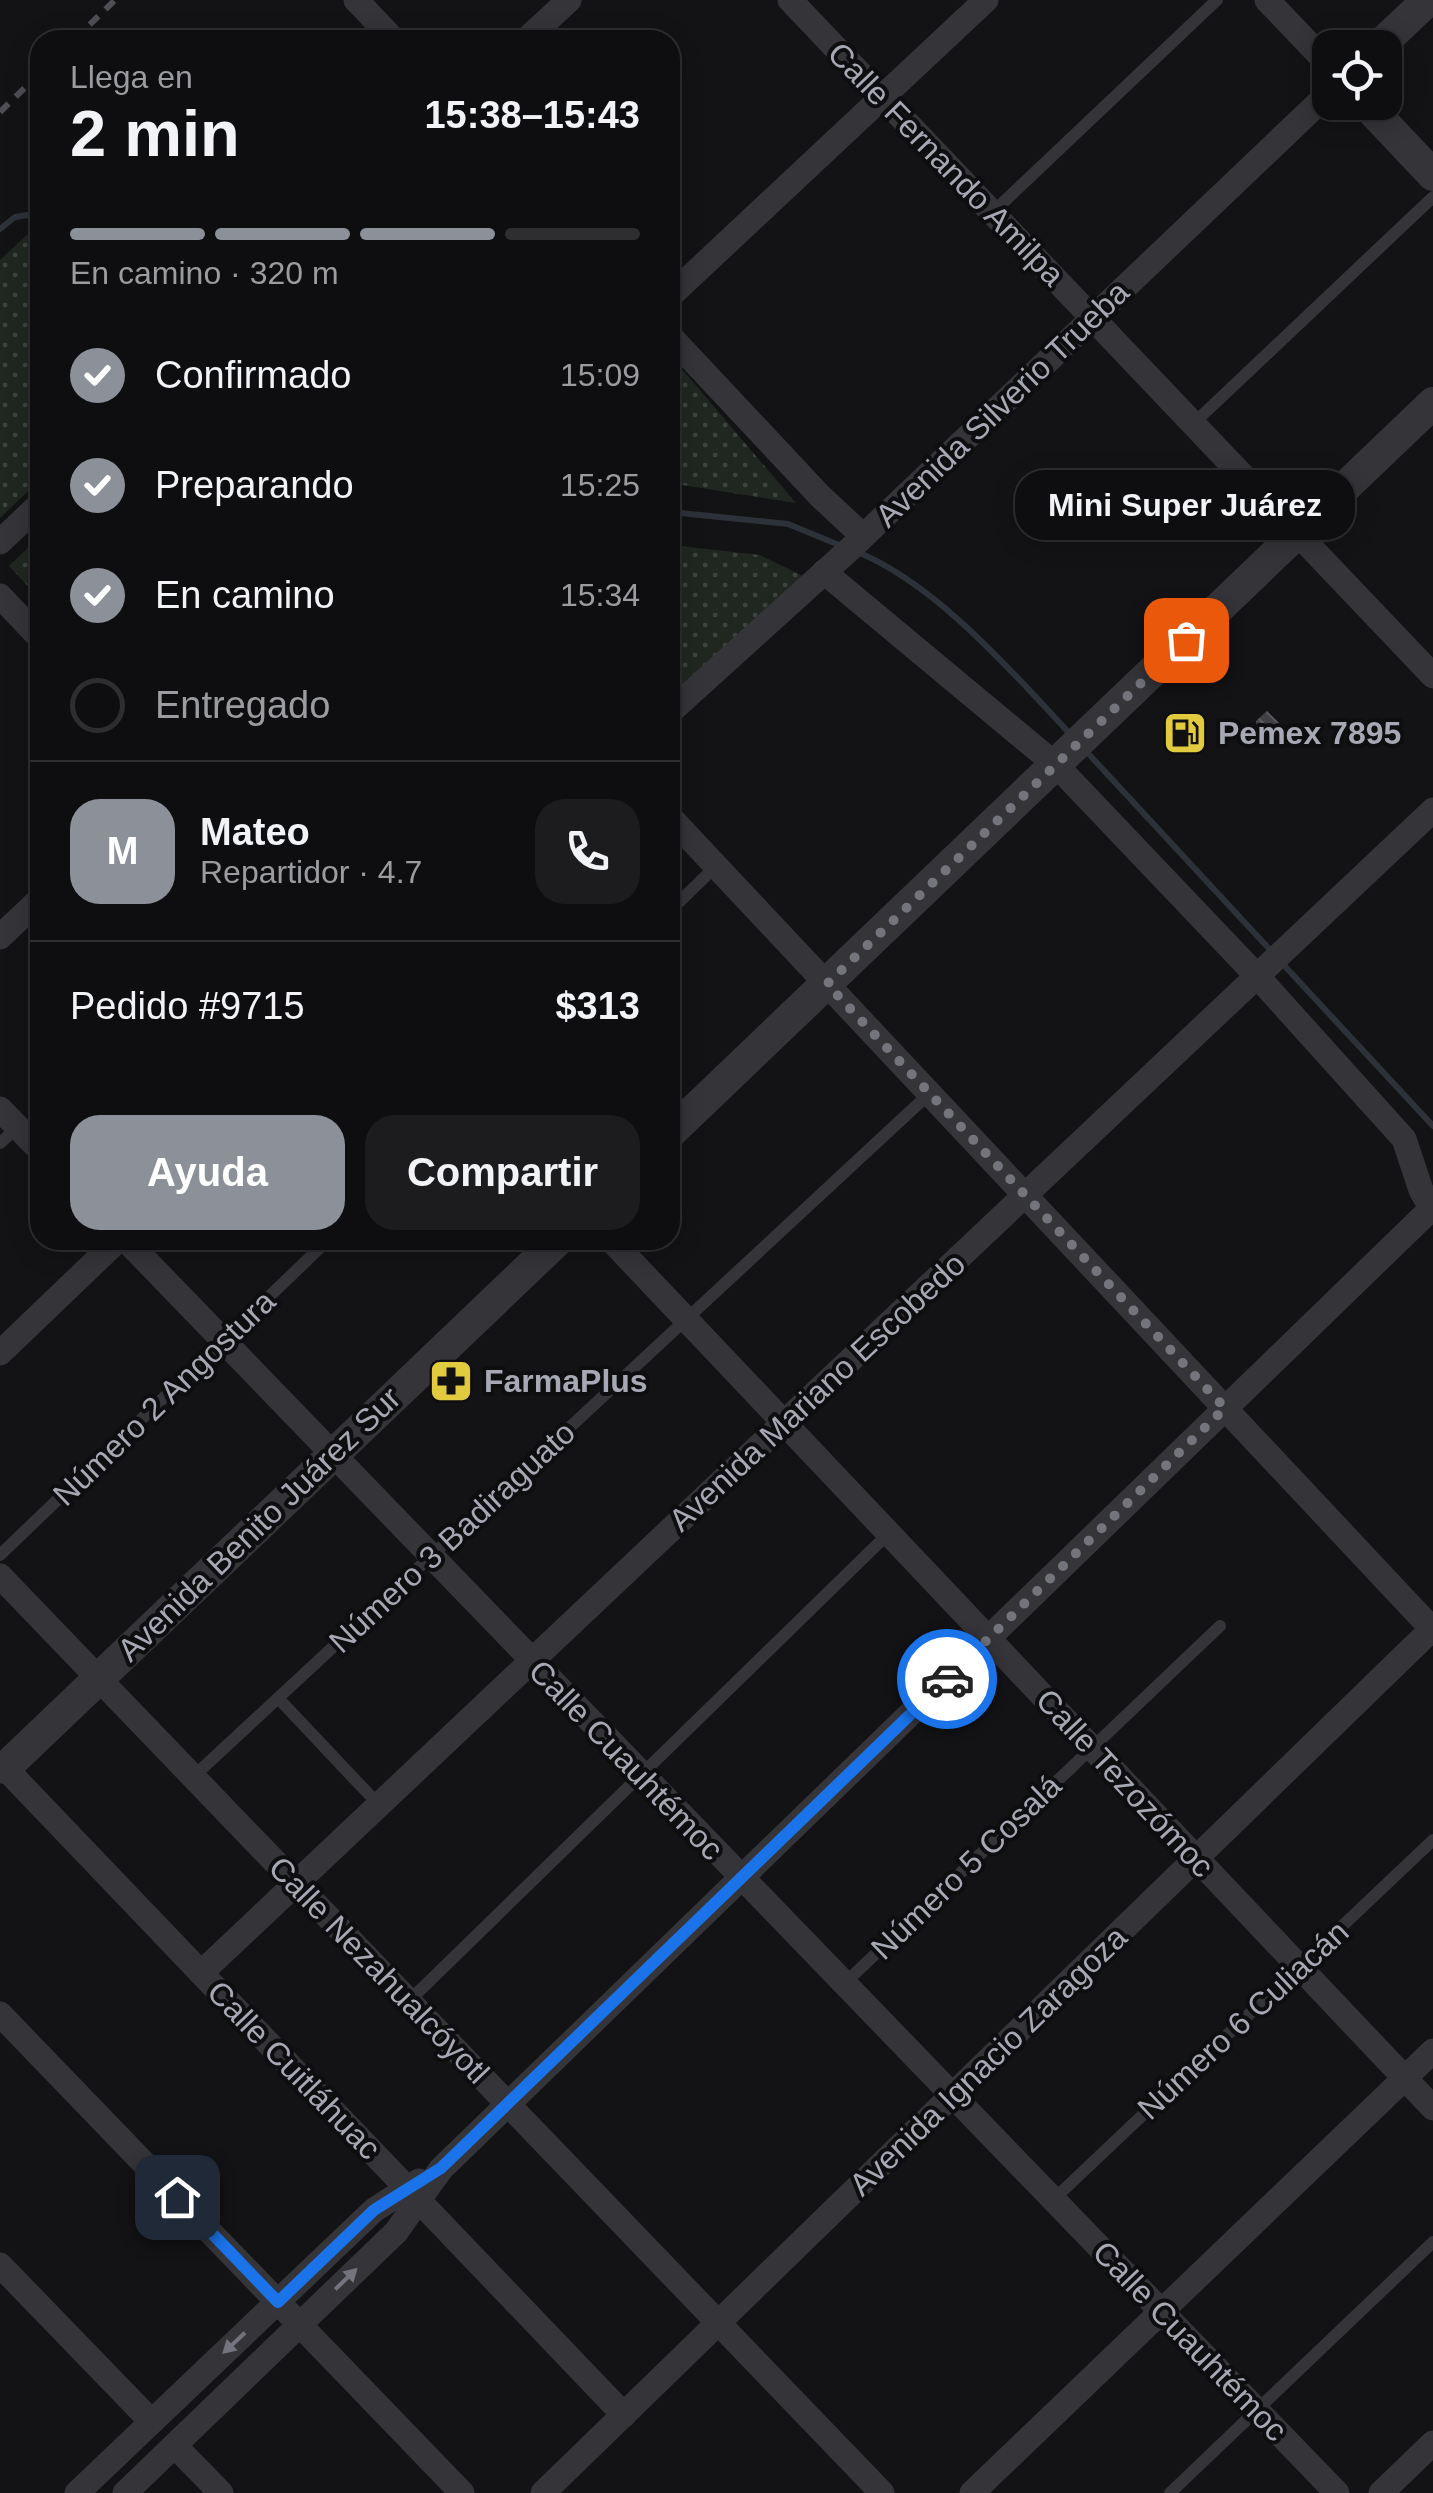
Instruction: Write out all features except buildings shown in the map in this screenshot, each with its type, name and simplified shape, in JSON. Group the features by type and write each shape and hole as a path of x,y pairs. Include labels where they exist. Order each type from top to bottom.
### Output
{"street":[{"path":"356,0 384,30"},
{"path":"537,30 569,0"},
{"name":"Calle Fernando Amilpa","path":"790,0 1433,676"},
{"path":"680,287 986,0"},
{"path":"1267,0 1312,47"},
{"path":"1396,30 1428,0"},
{"name":"Avenida Silverio Trueba","path":"680,703 863,536 1312,109"},
{"path":"1381,120 1433,175"},
{"path":"680,347 820,496 863,536"},
{"path":"680,1124 1433,403"},
{"path":"0,542 30,514"},
{"path":"125,2493 396,2232 413,2195 1432,1209 1404,1139 1061,761 824,572"},
{"path":"0,596 30,628"},
{"name":"Avenida Mariano Escobedo","path":"200,1973 1433,810"},
{"path":"680,827 1433,1629"},
{"path":"0,937 30,908"},
{"path":"6,1126 30,1143"},
{"path":"0,1353 108,1250"},
{"name":"Calle Cuauhtémoc","path":"136,1250 1337,2493"},
{"name":"Avenida Benito Juárez Sur","path":"2,1774 547,1250"},
{"name":"Calle Tezozómoc","path":"621,1250 1433,2108"},
{"name":"Calle Nezahualcóyotl","path":"0,1576 882,2493"},
{"name":"Avenida Ignacio Zaragoza","path":"543,2493 1433,1629"},
{"name":"Calle Cuitláhuac","path":"2,1774 200,1973 624,2415"},
{"path":"0,2014 462,2493"},
{"path":"972,2493 1433,2051"},
{"path":"78,2493 374,2210 413,2195"},
{"path":"0,2265 151,2422"},
{"path":"1381,2493 1433,2444"},
{"path":"174,2446 222,2493"}],"lane":[{"path":"992,213 1217,0"},
{"path":"1193,424 1433,197"},
{"path":"680,900 716,866"},
{"name":"Número 3 Badiraguato","path":"193,1777 930,1093"},
{"name":"Número 2 Angostura","path":"0,1555 318,1250"},
{"path":"409,2001 888,1533"},
{"name":"Número 5 Cosalá","path":"844,1984 1220,1626"},
{"path":"278,1698 379,1805"},
{"name":"Número 6 Culiacán","path":"1053,2200 1433,1840"},
{"path":"1170,2493 1433,2242"}],"shaded area":[{"path":"30,232 30,490 0,518 0,260"},
{"path":"680,367 796,503 680,485"},
{"path":"30,546 30,588 9,566"},
{"path":"680,546 760,555 817,583 680,701"}],"waterway":[{"path":"0,229 15,217 30,215"},
{"path":"680,513 788,524 844,547"},
{"path":"855,551 885,566 944,607 999,658 1072,736"},
{"path":"1084,749 1273,953"},
{"path":"1281,962 1433,1126"}],"railway":[{"path":"84,30 115,0"},
{"path":"0,112 30,83"}],"way so far":[{"path":"947,1679 1225,1408 827,984 1186,640"}],"place":[{"name":"Mini Super Juárez","path":"1186,640"},
{"name":"Pemex 7895","path":"1185,733"},
{"name":"FarmaPlus","path":"451,1381"}],"route":[{"path":"177,2197 278,2302 374,2210 441,2168 947,1679"}]}
